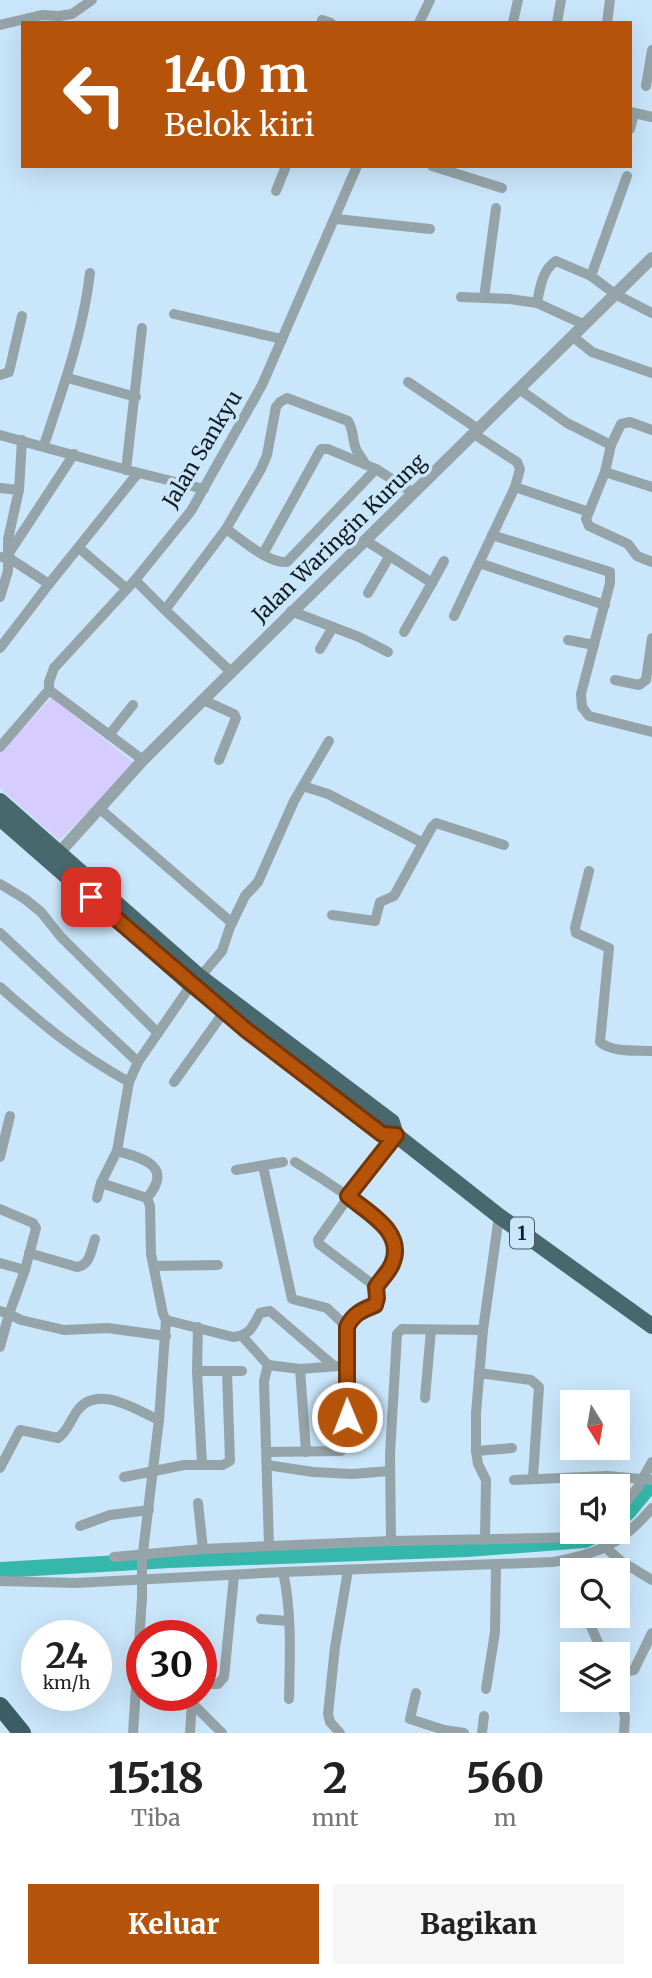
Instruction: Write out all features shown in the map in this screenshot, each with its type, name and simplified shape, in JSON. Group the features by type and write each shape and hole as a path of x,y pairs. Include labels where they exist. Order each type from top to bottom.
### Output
{"highway":[{"name":"1","path":"0,801 196,981 224,1012 382,1134 396,1135 499,1216 652,1326"},
{"name":"1","path":"0,818 196,981 392,1122 396,1135"},
{"path":"0,1706 22,1733"}],"street":[{"path":"0,25 42,15 60,16 72,13 92,0"},
{"path":"420,21 430,0"},
{"path":"505,0 518,2 513,21"},
{"path":"557,21 561,0"},
{"path":"607,21 610,0"},
{"path":"646,86 652,50"},
{"path":"632,112 652,117"},
{"path":"276,191 285,168"},
{"name":"Jalan Sankyu","path":"0,747 49,690 54,668 135,580 191,510 204,489 262,385 356,168"},
{"path":"438,168 502,188"},
{"path":"591,275 626,176"},
{"path":"484,298 496,208"},
{"path":"336,219 430,229"},
{"name":"Jalan Waringin Kurung","path":"59,853 143,760 230,672 652,258"},
{"path":"537,303 542,280 556,261 591,275 615,293 652,313"},
{"path":"44,445 68,378 83,324 90,273"},
{"path":"461,297 537,303 583,324"},
{"path":"174,314 282,339"},
{"path":"0,375 9,372 13,362 22,316"},
{"path":"125,470 136,397 142,328"},
{"path":"572,336 592,352 652,373"},
{"path":"68,378 136,397"},
{"path":"408,382 517,462 520,469 515,487 454,616"},
{"path":"519,389 567,423 611,445"},
{"path":"165,610 226,528 261,469 267,454 276,407 284,398 348,421 357,452 365,464"},
{"path":"652,430 626,422 621,424 611,445 605,472 586,519 589,526 628,544 637,556 652,562"},
{"path":"0,435 204,489"},
{"path":"0,597 8,571 4,539 19,491 22,440"},
{"path":"263,554 319,451 328,449 365,464 412,492"},
{"path":"6,556 75,454"},
{"path":"226,528 263,554 283,563 288,562 376,469"},
{"path":"605,472 652,486"},
{"path":"0,648 138,473"},
{"path":"515,487 589,512"},
{"path":"0,488 19,491"},
{"path":"492,535 608,571 611,575 610,583 581,694 582,707 589,716 652,732"},
{"path":"365,540 432,583"},
{"path":"79,548 127,589"},
{"path":"6,556 49,584"},
{"path":"368,593 389,557"},
{"path":"404,632 444,561"},
{"path":"479,563 605,605"},
{"path":"135,580 230,672"},
{"path":"291,611 388,652"},
{"path":"320,649 333,627"},
{"path":"615,680 639,685 646,680 652,638"},
{"path":"568,640 594,645"},
{"path":"49,690 143,760"},
{"path":"203,700 234,714 236,718 219,760"},
{"path":"109,735 133,705"},
{"path":"97,1198 101,1183 117,1151 129,1082 138,1062 196,981 222,951 232,923 249,890 258,882 287,814 329,741"},
{"path":"303,786 327,794 423,843"},
{"path":"99,808 232,923"},
{"path":"332,915 374,920 380,902 394,896 436,823 504,845"},
{"path":"589,871 575,928 581,937 609,948 600,1042 606,1047 652,1051"},
{"path":"0,884 41,912 61,937 158,1033"},
{"path":"0,933 138,1062"},
{"path":"0,987 47,1029 90,1060 129,1082"},
{"path":"174,1082 224,1012"},
{"path":"0,1157 10,1116"},
{"path":"376,1287 319,1244 318,1240 348,1196 396,1135"},
{"path":"117,1151 143,1158 155,1166 157,1171 154,1189 147,1198"},
{"path":"236,1170 283,1162"},
{"path":"267,1452 341,1451 345,1448 347,1327 358,1312 375,1305 376,1287 391,1266 395,1255 394,1242 387,1228 348,1196 295,1162"},
{"path":"263,1166 292,1299 327,1308 347,1327"},
{"path":"101,1183 147,1198"},
{"path":"133,1733 143,1556 166,1336 166,1320 150,1243 150,1206 147,1198"},
{"path":"0,1209 35,1225 25,1270 4,1313 0,1347"},
{"path":"485,1540 486,1476 478,1464 476,1451 479,1373 499,1216"},
{"path":"29,1253 76,1267 83,1266 88,1262 95,1239"},
{"path":"0,1264 25,1270"},
{"path":"154,1266 218,1265"},
{"path":"166,1320 233,1337 248,1334 260,1312 270,1311 334,1366"},
{"path":"4,1313 21,1320 64,1330 108,1328 166,1336"},
{"path":"198,1327 197,1371 202,1464"},
{"path":"391,1541 390,1471 397,1334 402,1329 483,1330"},
{"path":"425,1398 431,1330"},
{"path":"242,1336 268,1366 300,1369 346,1366"},
{"path":"268,1366 264,1381 270,1546"},
{"path":"300,1369 306,1452"},
{"path":"197,1371 242,1371"},
{"path":"124,1477 152,1474 173,1467 223,1465 231,1458 227,1371"},
{"path":"479,1373 531,1380 539,1387 533,1477"},
{"path":"0,1468 20,1430 58,1438 64,1434 78,1409 89,1401 110,1399 159,1420"},
{"path":"476,1451 512,1448"},
{"path":"630,1499 648,1479 652,1462"},
{"path":"268,1465 313,1472 352,1474 390,1471"},
{"path":"514,1480 533,1477 608,1476 648,1479"},
{"path":"198,1503 203,1549"},
{"path":"0,1581 76,1583 143,1576 234,1576 553,1562 584,1556 606,1548 638,1523 652,1508"},
{"path":"80,1526 110,1515 149,1510"},
{"path":"114,1557 270,1546 560,1537"},
{"path":"606,1548 625,1564 652,1580"},
{"path":"486,1689 495,1632 496,1566"},
{"path":"340,1733 330,1722 328,1714 335,1647 348,1570"},
{"path":"284,1572 289,1600 289,1699"},
{"path":"217,1684 223,1677 234,1576"},
{"path":"261,1619 288,1621"},
{"path":"630,1671 634,1670 652,1633"},
{"path":"416,1693 410,1719 443,1732 464,1733"},
{"path":"190,1733 192,1711"},
{"path":"203,1711 222,1733"},
{"path":"624,1712 624,1733"},
{"path":"482,1733 484,1716"}],"shaded area":[{"path":"52,698 136,765 59,840 0,788 0,752"}],"waterway":[{"path":"630,1510 652,1483"},
{"path":"0,1570 170,1560 467,1549 560,1542"}],"route":[{"path":"91,897 245,1029 382,1134 396,1135 348,1196 387,1228 394,1242 395,1255 391,1266 376,1287 375,1305 358,1312 347,1327 347,1417"}]}
